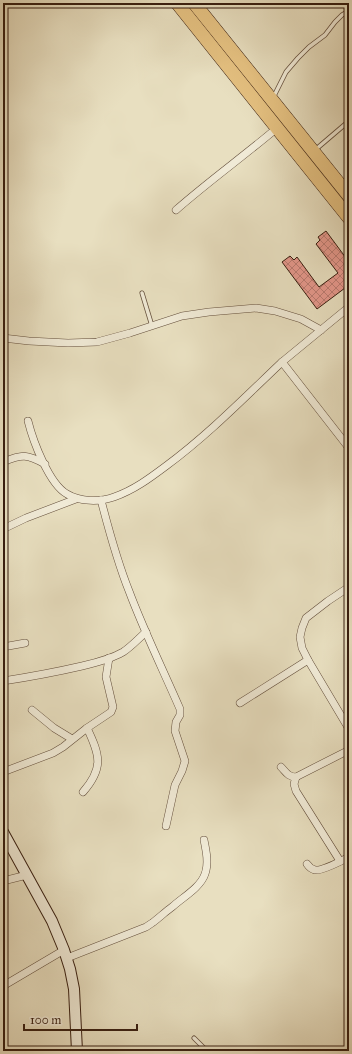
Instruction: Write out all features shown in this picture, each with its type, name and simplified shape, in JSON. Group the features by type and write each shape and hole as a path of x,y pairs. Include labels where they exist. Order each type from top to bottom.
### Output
{"highway":[{"path":"177,3 349,218"},
{"path":"194,3 349,196"}],"main road":[{"path":"3,832 52,921 66,954 74,989 77,1051"}],"street":[{"path":"176,210 196,192 254,148 277,128"},
{"path":"3,529 26,518 76,499 101,500 114,497 144,482 180,455 222,419 282,362 349,307"},
{"path":"3,338 68,343 97,342 182,316 256,308 275,311 301,319 321,330"},
{"path":"282,362 349,448"},
{"path":"28,421 31,434 55,483 61,490 76,499"},
{"path":"3,462 20,456 31,457 45,464"},
{"path":"101,500 114,550 129,591 180,709 180,715 176,722 175,731 185,761 175,785 166,826"},
{"path":"349,587 328,600 306,618 300,637 302,648 308,660 349,729"},
{"path":"3,681 92,664 122,652 146,632"},
{"path":"3,647 25,643"},
{"path":"3,772 53,753 111,712 113,707 106,677 109,658"},
{"path":"240,703 308,660"},
{"path":"32,710 54,728 72,739"},
{"path":"83,792 91,783 98,766 96,747 87,728"},
{"path":"340,862 296,791 294,784 296,778 349,750"},
{"path":"281,767 287,774 296,778"},
{"path":"3,986 66,954 152,923 200,883 205,874 207,864 204,840"},
{"path":"307,864 313,870 322,869 349,857"},
{"path":"3,881 27,875"}],"lane":[{"path":"272,100 286,72 298,58 309,47 325,35 342,15 349,11"},
{"path":"313,152 349,121"},
{"path":"142,293 152,326"},
{"path":"194,1038 207,1051"}],"building":[{"path":"326,231 349,262 349,285 317,309 282,262 290,256 294,260 297,257 319,287 338,273 316,244 320,240 318,237"}]}
